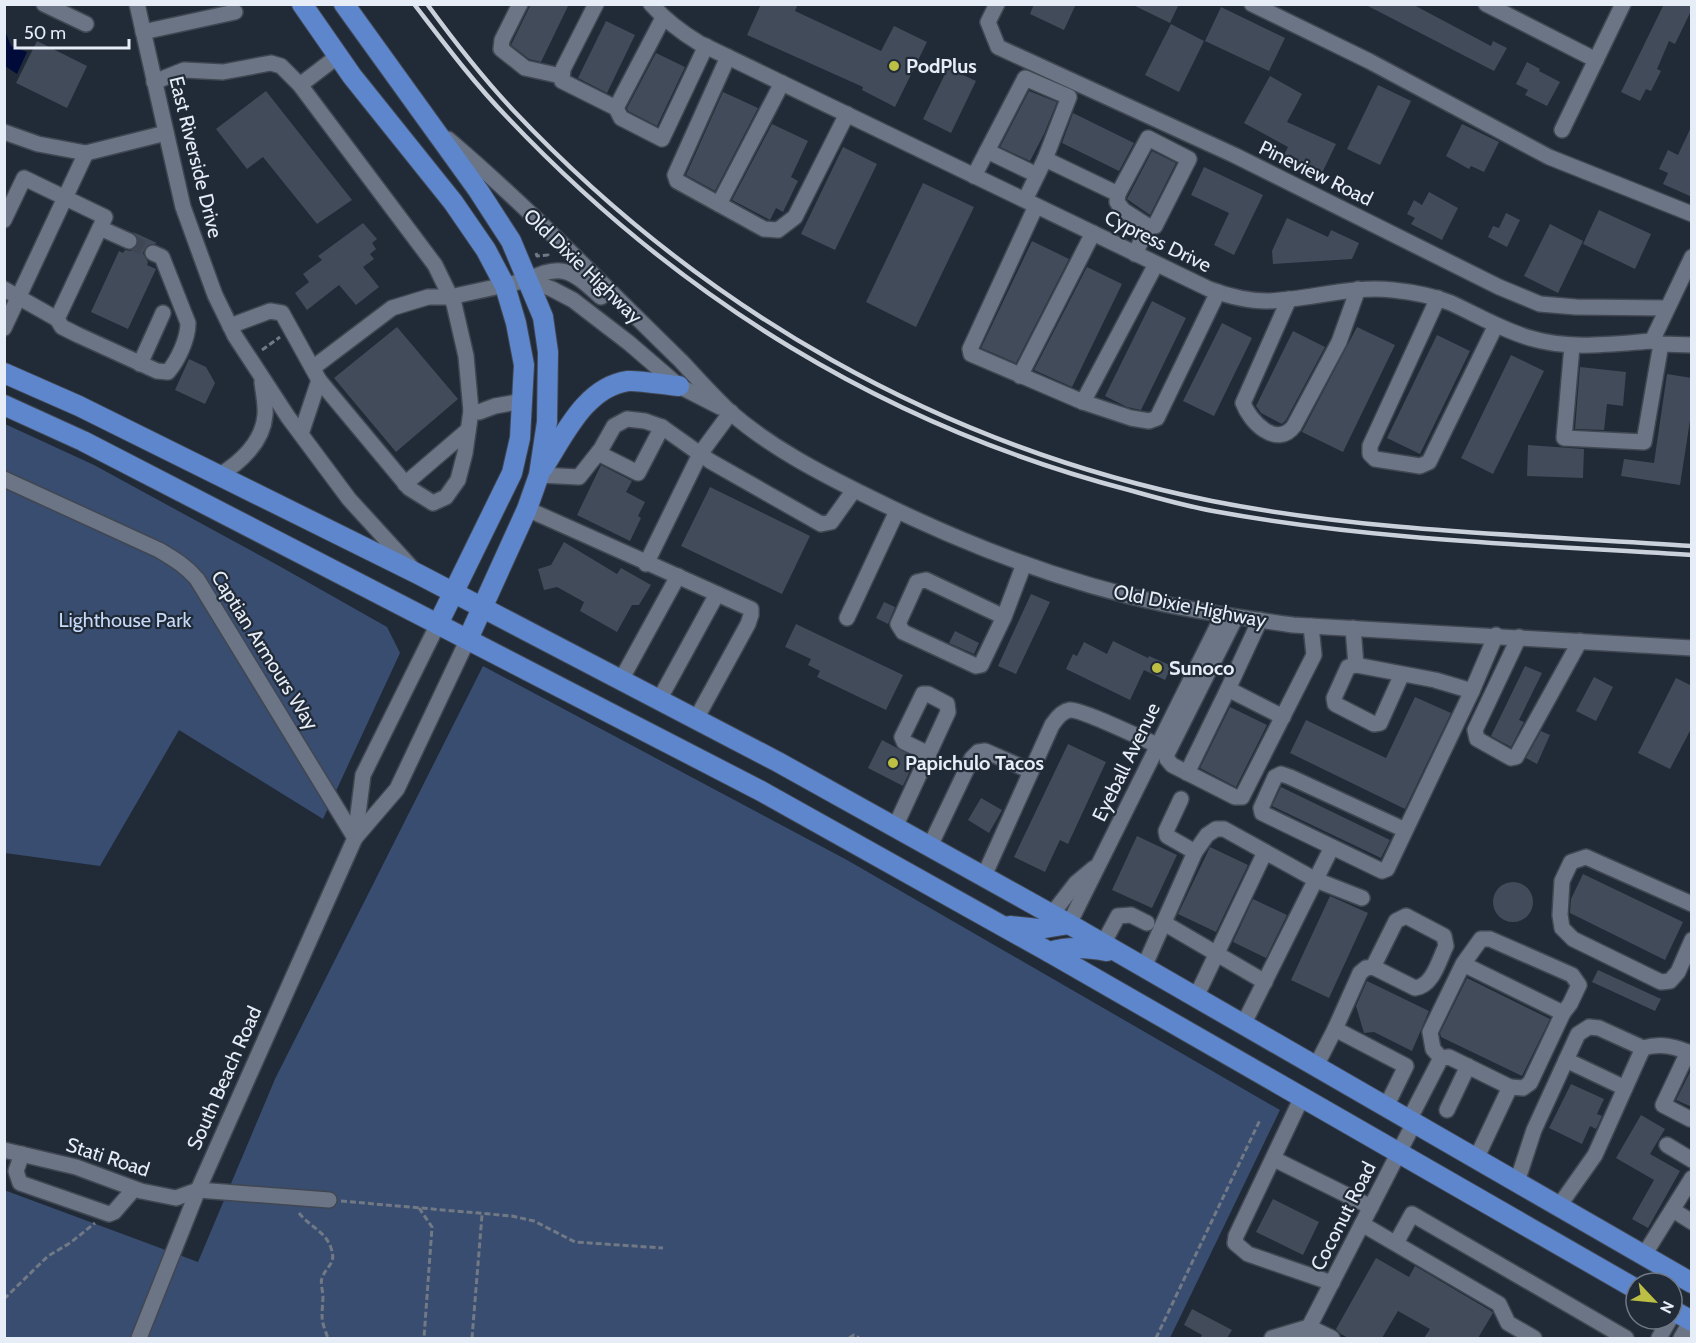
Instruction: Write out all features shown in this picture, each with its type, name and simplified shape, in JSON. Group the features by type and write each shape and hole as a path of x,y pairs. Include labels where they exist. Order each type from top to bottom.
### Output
{"main road":[{"path":"302,4 352,76 453,202 486,250 505,286 516,323 524,365 520,438 512,473 438,624"},
{"name":"Old Dixie Highway","path":"344,4 431,124 511,241 543,317 548,352 548,422 538,475 526,509 468,639"},
{"path":"4,373 79,406 418,574 696,719 1070,924 1692,1283"},
{"path":"538,475 581,408 600,393 629,381 679,386"},
{"path":"4,405 83,441 761,791 1002,925 1624,1282"},
{"path":"1002,925 1039,929 1070,924"},
{"path":"1049,952 1064,947 1111,948"}],"street":[{"path":"44,4 86,24"},
{"name":"East Riverside Drive","path":"137,4 183,207 215,295 230,326 262,379 349,499 418,574"},
{"path":"520,4 502,40 501,49 525,68 561,76"},
{"path":"596,4 561,76 562,81 616,108 621,118 662,139 706,46"},
{"name":"Cypress Drive","path":"651,4 680,32 706,46 1218,292 1243,299 1266,301 1358,289 1390,289 1438,298 1532,339 1572,346 1656,343 1692,345"},
{"name":"Pineview Road","path":"997,4 988,22 998,47 1234,155 1499,287 1540,304 1576,307 1667,308"},
{"path":"1252,4 1369,61 1549,157 1692,214"},
{"path":"1486,4 1596,60"},
{"path":"1562,130 1623,4"},
{"path":"143,32 235,12"},
{"path":"616,108 663,18"},
{"path":"300,85 338,56"},
{"path":"728,57 675,175 677,181 765,229 778,230 795,218 847,114"},
{"path":"154,82 184,70 223,72 271,63 281,66 300,85 435,265 450,297 466,356 471,411 458,480 446,497 433,503 425,500 405,484 316,374 282,313 270,311 230,326"},
{"path":"974,176 1024,78 1069,97 1037,175 1031,203 970,349 970,354 1083,402 1131,418 1149,421 1157,418 1218,292"},
{"path":"719,204 782,83"},
{"name":"Old Dixie Highway","path":"431,124 491,176 730,412 780,449 854,490 971,545 1097,587 1229,616 1311,626 1692,648"},
{"path":"4,132 38,144 86,153 166,133"},
{"path":"1148,138 1189,159 1155,226 1148,226 1123,210 1117,202 1118,194 1148,138"},
{"path":"987,151 1037,175"},
{"path":"4,328 86,153"},
{"path":"1045,159 1118,194"},
{"path":"4,219 24,178 105,217 57,319"},
{"path":"1135,254 1148,226"},
{"path":"100,228 129,241"},
{"path":"1020,376 1093,233"},
{"path":"4,288 57,319 62,327 140,364 157,371 168,372 188,333 188,323 162,257 153,253"},
{"path":"1572,346 1564,438 1644,442 1656,343 1667,308 1692,257"},
{"path":"1083,402 1156,264"},
{"path":"300,434 316,374 392,308 428,297 450,297 505,286 528,280 545,271 556,270 572,273 641,331 664,345"},
{"name":"Old Dixie Highway","path":"528,280 573,300 679,386 730,412"},
{"path":"1289,299 1243,403 1260,428 1279,435 1290,432 1294,426 1339,342 1358,289"},
{"path":"1438,298 1370,446 1370,454 1375,459 1420,466 1429,462 1496,325"},
{"path":"140,364 163,313"},
{"name":"East Riverside Drive","path":"218,476 244,456 262,429 265,414 262,379"},
{"path":"471,411 479,412 495,406 523,401"},
{"path":"646,564 700,454 730,412"},
{"path":"538,475 579,477 598,453 614,426 627,419 645,421 662,427 710,461 821,524 831,522 854,490"},
{"path":"598,453 638,474 662,427"},
{"path":"405,484 468,430"},
{"name":"Captian Armours Way","path":"4,479 159,550 181,562 190,570 198,579 354,838"},
{"path":"526,509 751,609 751,615 696,719"},
{"path":"847,618 897,511"},
{"path":"1004,617 926,580 917,582 897,624 903,632 975,666 981,665 1004,617 1024,564"},
{"path":"621,680 678,576"},
{"path":"659,700 717,594"},
{"path":"1229,616 1167,754 1167,759 1187,773 1235,797 1242,797 1314,655 1311,626"},
{"name":"Eyeball Avenue","path":"1070,924 1208,646 1229,616"},
{"path":"1187,773 1260,620"},
{"name":"South Beach Road","path":"139,1338 198,1190 354,838 363,775 438,624"},
{"path":"1353,628 1356,665"},
{"path":"1405,830 1281,774 1275,777 1262,808 1262,813 1382,871 1387,869 1472,692 1496,635"},
{"path":"1519,637 1475,730 1477,740 1511,758 1516,757 1580,641"},
{"name":"South Beach Road","path":"354,838 397,789 468,639"},
{"path":"1402,674 1380,723 1374,724 1335,704 1334,698 1348,667 1356,665 1435,680 1472,692"},
{"path":"1228,689 1282,717"},
{"path":"984,876 1052,725 1060,715 1070,710 1084,714 1157,746"},
{"path":"930,846 972,758 978,752 985,751 1031,771"},
{"path":"895,827 928,754"},
{"path":"1181,799 1166,831 1167,836 1195,852"},
{"path":"1144,967 1195,852 1208,835 1216,829 1224,829 1316,880 1362,898"},
{"path":"1244,1025 1332,847"},
{"path":"1196,997 1265,852"},
{"path":"1692,904 1586,857 1571,862 1562,881 1560,915 1562,928 1572,939 1661,982 1671,981 1692,940"},
{"name":"Eyeball Avenue","path":"1052,914 1076,883 1098,865"},
{"path":"1111,948 1118,916 1131,915 1147,923"},
{"path":"1316,1066 1360,973 1366,968 1373,967 1415,988 1422,987 1429,981 1446,946 1444,936 1406,916 1396,921 1373,967"},
{"path":"1164,923 1264,982"},
{"path":"1481,939 1490,939 1572,975 1579,985 1563,1013 1530,1083 1523,1088 1510,1087 1449,1057 1441,1058 1433,1048 1430,1032 1463,964 1481,939"},
{"path":"1463,964 1563,1013"},
{"path":"1516,1182 1534,1130 1578,1034 1589,1027 1599,1028 1643,1048 1656,1044 1671,1046 1690,1053 1663,1105 1690,1119"},
{"path":"1335,1029 1406,1065 1386,1107"},
{"path":"1559,1206 1595,1155 1643,1048"},
{"name":"Coconut Road","path":"1309,1333 1399,1153 1441,1058"},
{"path":"1566,1060 1625,1088"},
{"path":"1447,1110 1468,1066"},
{"path":"1476,1159 1510,1087"},
{"path":"1302,1097 1236,1236 1235,1244 1248,1254 1332,1283"},
{"path":"1667,1145 1692,1160"},
{"name":"Stati Road","path":"4,1150 76,1167 134,1189 176,1198 198,1190 329,1200"},
{"path":"22,1154 16,1171 20,1183 108,1214 114,1212 134,1189"},
{"path":"1274,1159 1371,1207"},
{"path":"1644,1255 1692,1178"},
{"path":"1673,1210 1692,1222"},
{"path":"1396,1243 1412,1214 1626,1338"},
{"path":"1362,1224 1499,1304 1508,1323 1534,1338"},
{"path":"1681,1338 1691,1321"},
{"path":"1272,1338 1309,1333 1332,1338"}],"path":[{"path":"534,248 537,256 548,255 548,257"},
{"path":"262,350 281,336"},
{"path":"1156,1338 1260,1120"},
{"path":"329,1200 512,1216 534,1221 575,1242 663,1248"},
{"path":"419,1209 432,1227 424,1338"},
{"path":"299,1213 307,1223 325,1236 332,1249 332,1263 322,1278 323,1298 320,1318 328,1338"},
{"path":"4,1299 48,1256 70,1243 108,1214"},
{"path":"472,1338 482,1214"},
{"path":"849,1338 854,1335 859,1338"}],"green space":[{"name":"Lighthouse Park","path":"5,424 94,465 387,627 400,653 323,819 179,730 100,866 5,853"},
{"path":"483,666 847,860 1280,1110 1170,1338 5,1338 4,1190 198,1262 275,1079"}],"shaded area":[{"path":"5,31 11,46 27,52 17,74 5,66"}],"building":[{"path":"531,4 569,4 541,62 529,59 511,45"},
{"path":"761,4 798,4 795,11 881,51 894,26 927,42 895,107 862,90 863,87 747,35"},
{"path":"1034,4 1076,4 1064,30 1030,14"},
{"path":"1131,4 1179,4 1170,23"},
{"path":"1364,4 1412,4 1491,46 1493,41 1507,48 1494,71"},
{"path":"1664,4 1692,4 1692,9 1675,44 1669,41 1657,69 1661,71 1651,91 1646,89 1640,101 1621,92"},
{"path":"1221,7 1285,38 1269,71 1205,41"},
{"path":"606,21 635,35 607,93 578,78"},
{"path":"1171,24 1204,41 1179,92 1145,75"},
{"path":"37,41 87,66 67,108 16,83"},
{"path":"656,53 685,67 657,126 628,111 627,108"},
{"path":"1527,62 1560,82 1547,106 1525,95 1528,90 1516,84"},
{"path":"948,68 976,81 951,133 923,119"},
{"path":"1270,76 1302,94 1287,122 1336,144 1322,173 1284,155 1288,147 1244,123"},
{"path":"1378,85 1411,101 1380,165 1347,149"},
{"path":"266,91 352,200 317,224 263,157 247,169 216,129"},
{"path":"1029,91 1057,102 1030,161 1000,147"},
{"path":"723,92 758,108 715,191 686,175"},
{"path":"1073,113 1134,143 1119,171 1062,143"},
{"path":"772,124 808,141 791,177 798,181 783,212 776,208 770,220 732,200"},
{"path":"1462,124 1499,142 1484,172 1471,166 1469,169 1446,156"},
{"path":"1692,125 1692,197 1663,184 1668,173 1659,169 1668,150 1678,155"},
{"path":"843,147 877,164 835,250 801,234"},
{"path":"1152,151 1176,163 1150,215 1127,199"},
{"path":"1204,167 1263,195 1234,255 1214,245 1229,213 1191,195"},
{"path":"923,183 974,207 916,327 866,302"},
{"path":"1429,192 1458,208 1442,240 1411,224 1415,218 1407,214 1414,200 1422,205"},
{"path":"1599,210 1651,234 1635,269 1583,244"},
{"path":"1506,213 1520,220 1507,247 1488,237 1493,226 1499,228"},
{"path":"1287,218 1328,237 1331,230 1359,243 1352,259 1273,264 1272,251"},
{"path":"363,223 377,239 372,243 376,249 370,254 374,259 363,267 379,287 356,305 339,285 307,310 295,293 309,282 303,274 322,260 318,256"},
{"path":"1550,224 1583,241 1558,293 1524,276"},
{"path":"133,232 157,243 147,246 143,253 148,262 147,265 156,269 128,329 91,312 119,251 123,253 125,250 131,251 138,245 139,239"},
{"path":"1032,241 1069,259 1016,363 981,348"},
{"path":"1087,267 1122,284 1072,387 1034,370"},
{"path":"1152,301 1186,318 1141,410 1127,407 1105,396"},
{"path":"1222,323 1252,338 1214,416 1183,401"},
{"path":"397,327 458,399 396,452 334,378"},
{"path":"1357,327 1395,345 1343,452 1302,432"},
{"path":"1293,331 1325,347 1282,424 1261,413 1256,406"},
{"path":"1437,335 1470,351 1420,454 1387,438"},
{"path":"1511,355 1544,371 1493,474 1461,458"},
{"path":"189,359 206,367 215,383 205,404 175,390"},
{"path":"1580,367 1626,372 1623,406 1607,404 1604,430 1575,429"},
{"path":"1667,374 1692,378 1692,408 1680,485 1621,476 1624,459 1654,463"},
{"path":"1528,445 1584,449 1583,478 1527,476"},
{"path":"601,465 632,481 626,492 645,502 638,516 641,518 630,541 577,515"},
{"path":"710,487 810,536 782,594 681,546"},
{"path":"564,542 617,574 621,568 651,585 639,605 632,605 617,632 580,611 584,602 557,587 544,590 538,569 551,565"},
{"path":"1031,594 1050,602 1016,674 998,666"},
{"path":"884,602 895,607 888,624 876,618"},
{"path":"796,624 903,675 886,710 817,677 820,671 808,665 811,659 785,647"},
{"path":"955,631 979,643 974,654 949,643"},
{"path":"1113,641 1148,658 1149,656 1172,666 1165,680 1144,670 1130,700 1066,669 1073,654 1077,656 1084,642 1107,654"},
{"path":"1525,666 1542,673 1519,720 1524,722 1511,747 1491,736"},
{"path":"1594,677 1613,687 1596,721 1576,711"},
{"path":"1676,678 1692,686 1692,727 1670,769 1638,753"},
{"path":"1415,697 1451,713 1405,809 1290,753 1306,720 1386,758"},
{"path":"1230,707 1267,725 1236,787 1200,768"},
{"path":"1541,731 1550,735 1537,764 1526,758"},
{"name":"Papichulo Tacos","path":"882,740 916,758 903,786 868,768"},
{"path":"1068,744 1106,762 1068,844 1060,840 1045,872 1014,857"},
{"path":"1281,787 1390,840 1381,858 1272,806"},
{"path":"981,798 1002,810 989,833 968,820"},
{"path":"1137,836 1177,855 1152,908 1112,890"},
{"path":"1210,847 1248,865 1216,932 1178,914"},
{"path":"1583,874 1683,922 1665,960 1570,913 1571,899"},
{"path":"1513,882 1521,883 1527,888 1532,894 1532,910 1527,916 1521,921 1513,922 1505,921 1499,916 1494,910 1493,902 1494,894 1499,888 1505,883"},
{"path":"1330,896 1368,913 1329,998 1291,980"},
{"path":"1253,899 1287,915 1266,958 1233,942"},
{"path":"1598,970 1661,999 1655,1011 1592,982"},
{"path":"1467,978 1550,1019 1522,1076 1441,1037 1440,1033"},
{"path":"1367,981 1429,1011 1412,1051 1374,1032 1364,1033 1356,1006"},
{"path":"1692,1068 1692,1107 1676,1100"},
{"path":"1571,1084 1604,1099 1597,1114 1602,1116 1596,1129 1590,1126 1582,1144 1549,1128"},
{"path":"1641,1115 1665,1129 1650,1154 1680,1171 1648,1228 1632,1219 1654,1180 1616,1158"},
{"path":"1273,1199 1319,1222 1303,1255 1256,1232"},
{"path":"1376,1258 1409,1277 1415,1266 1491,1311 1493,1313 1478,1338 1424,1338 1430,1329 1398,1311 1382,1338 1348,1338 1341,1334 1336,1329"},
{"path":"1192,1309 1232,1330 1227,1338 1200,1338 1202,1335 1184,1325"}],"tunnel":[{"path":"129,241 153,253"}],"railway":[{"path":"414,4 494,104 573,182 642,243 715,298 791,348 871,392 954,431 1040,463 1150,496 1213,511 1272,521 1392,535 1692,555"},
{"path":"427,4 490,85 513,110 586,182 664,248 746,307 832,360 922,406 1015,445 1112,477 1212,501 1331,520 1391,526 1692,546"}],"place":[{"name":"PodPlus","path":"894,66"},
{"name":"Sunoco","path":"1157,668"},
{"name":"Papichulo Tacos","path":"893,763"}]}
